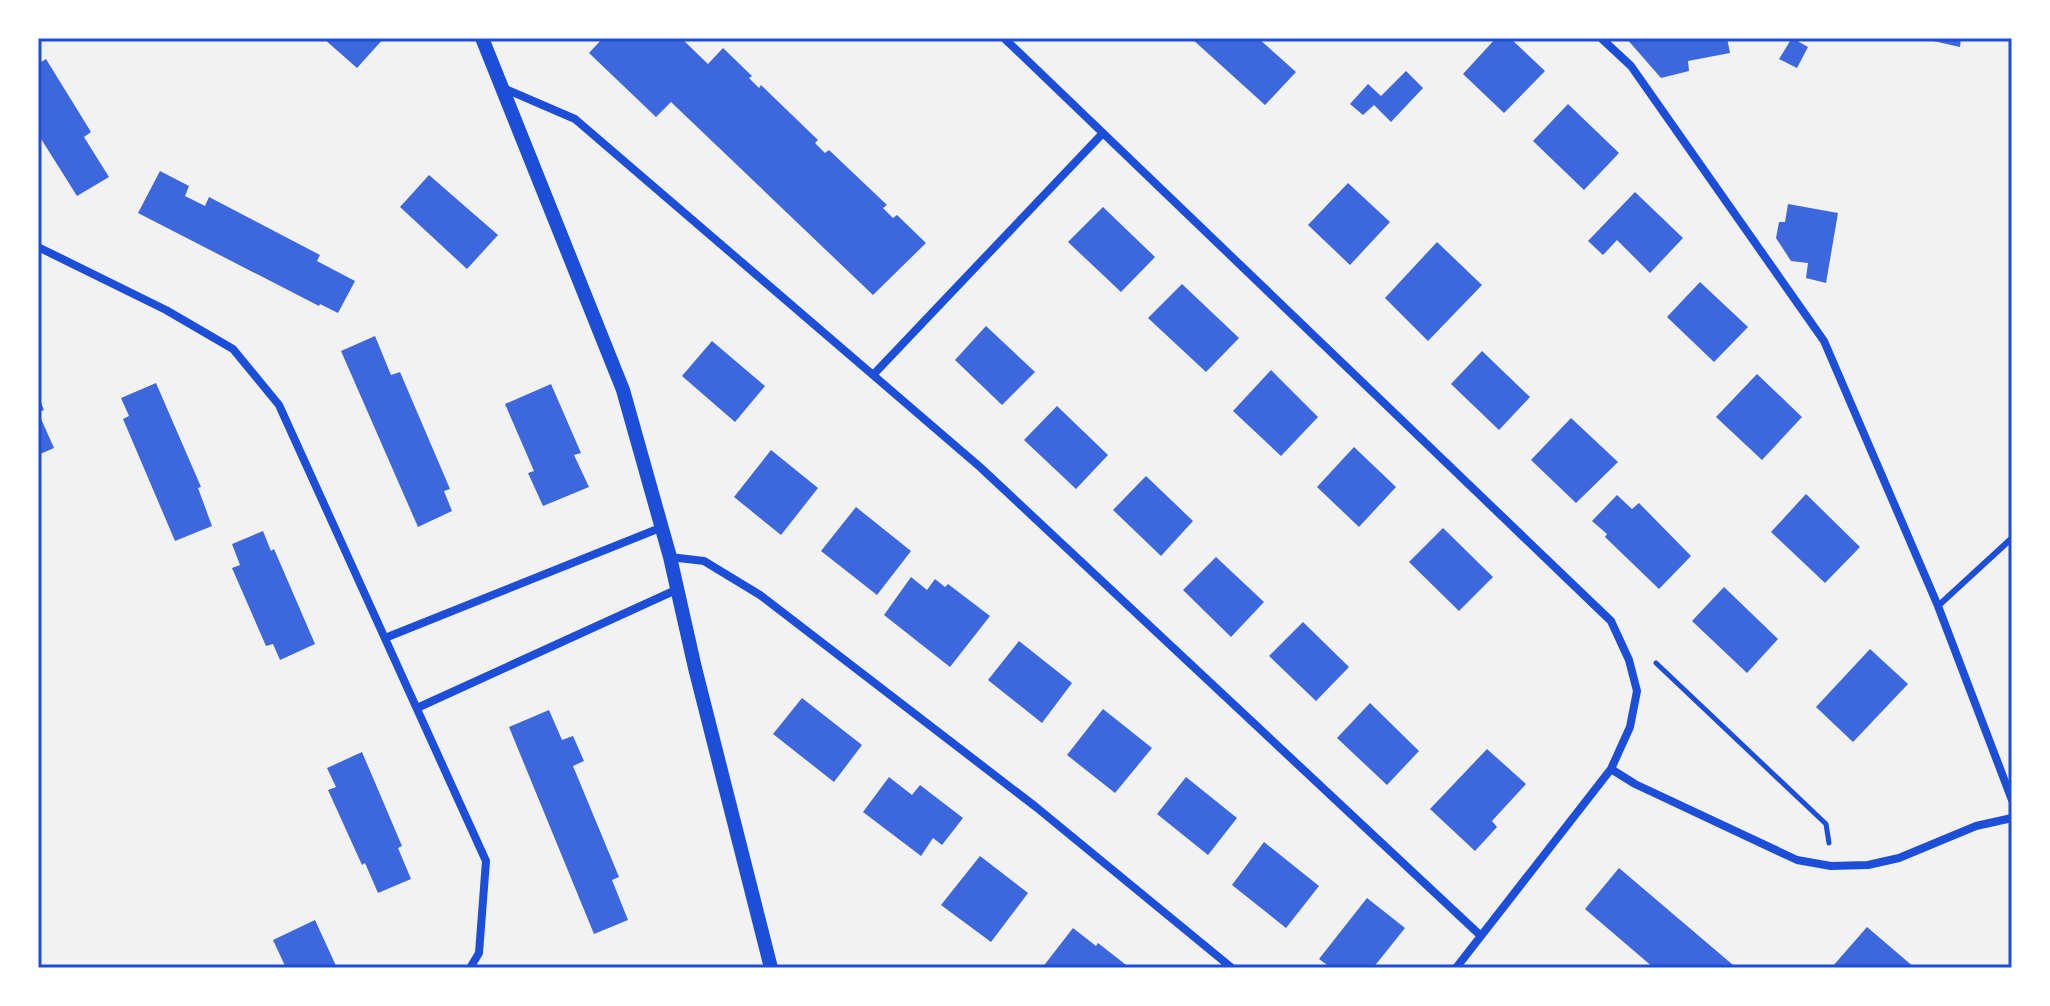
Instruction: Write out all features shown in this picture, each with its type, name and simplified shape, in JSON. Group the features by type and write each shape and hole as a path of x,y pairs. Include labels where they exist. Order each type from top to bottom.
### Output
{"street":[{"path":"482,38 623,390 670,557 771,968"},
{"path":"1004,38 1611,621 1629,660 1637,691 1630,727 1611,769 1456,968"},
{"path":"1601,38 1631,66 1824,341 1938,606 2012,800"},
{"path":"500,87 575,119 980,467 1481,936"},
{"path":"873,375 1103,133"},
{"path":"38,247 166,310 233,349 279,405 486,861 479,953 470,968"},
{"path":"385,638 660,528"},
{"path":"670,557 704,561 760,595 1036,807 1232,968"},
{"path":"417,708 678,589"},
{"path":"1611,769 1635,784 1797,860 1831,866 1868,865 1899,858 1976,826 2012,818"}],"lane":[{"path":"1938,606 2012,538"}],"path":[{"path":"1651,658 1826,824 1831,866"}],"building":[{"path":"323,38 384,38 357,68"},
{"path":"603,38 681,38 708,64 723,48 752,76 749,78 759,88 761,85 818,140 815,143 825,153 829,150 887,205 883,208 893,218 897,215 926,243 873,295 671,102 656,117 589,53"},
{"path":"1191,38 1258,38 1296,72 1265,105"},
{"path":"1496,38 1510,38 1545,71 1504,113 1463,74"},
{"path":"1626,38 1727,38 1730,53 1688,61 1689,71 1661,78"},
{"path":"1792,38 1808,47 1797,68 1779,59"},
{"path":"1920,38 1961,38 1960,47"},
{"path":"46,59 91,132 84,137 109,177 77,196 38,134 38,64"},
{"path":"1406,71 1423,88 1391,122 1374,105 1363,115 1350,104 1368,84 1381,96"},
{"path":"1568,104 1619,153 1584,190 1533,141"},
{"path":"160,171 189,186 185,196 205,206 209,197 320,255 317,261 355,281 338,313 138,213"},
{"path":"429,175 498,235 467,269 400,207"},
{"path":"1348,183 1390,222 1350,265 1308,225"},
{"path":"1635,192 1683,238 1650,273 1617,240 1603,255 1588,241"},
{"path":"1788,204 1838,213 1826,283 1806,278 1808,263 1791,261 1776,238 1779,222 1785,222"},
{"path":"1103,207 1155,257 1121,292 1068,242"},
{"path":"1437,242 1482,285 1428,341 1385,298"},
{"path":"1700,282 1748,327 1714,362 1667,317"},
{"path":"1182,284 1239,338 1206,372 1148,318"},
{"path":"986,326 1035,372 1002,405 955,360"},
{"path":"375,336 391,375 400,372 450,489 444,491 452,511 418,527 341,351"},
{"path":"712,341 765,386 735,422 682,376"},
{"path":"1482,351 1530,397 1499,430 1451,384"},
{"path":"1271,370 1318,417 1281,456 1233,411"},
{"path":"1757,374 1802,417 1762,460 1716,417"},
{"path":"156,383 201,487 198,488 212,526 175,541 123,419 129,416 121,398"},
{"path":"551,384 581,453 574,455 589,487 543,506 528,473 534,471 505,404"},
{"path":"38,395 44,410 38,412"},
{"path":"1057,406 1108,455 1076,489 1024,440"},
{"path":"38,412 54,448 38,455"},
{"path":"1571,418 1618,462 1576,503 1531,460"},
{"path":"1354,447 1396,487 1359,527 1317,487"},
{"path":"771,450 818,488 781,535 734,497"},
{"path":"1146,476 1193,521 1161,556 1113,510"},
{"path":"1806,494 1860,547 1825,583 1771,532"},
{"path":"1617,495 1632,509 1639,503 1691,556 1659,589 1592,521"},
{"path":"856,507 911,551 877,595 821,551"},
{"path":"1443,528 1493,577 1459,611 1409,562"},
{"path":"263,531 271,551 274,549 315,644 280,660 273,644 266,646 232,568 240,565 232,544"},
{"path":"1216,557 1264,602 1231,637 1183,590"},
{"path":"911,577 927,590 935,579 945,587 948,584 990,616 950,667 884,615"},
{"path":"1724,587 1778,639 1747,673 1692,621"},
{"path":"1303,622 1349,667 1316,701 1269,656"},
{"path":"1019,641 1072,683 1042,723 988,680"},
{"path":"1870,649 1908,684 1853,742 1816,707"},
{"path":"802,698 862,745 834,782 773,734"},
{"path":"1370,703 1419,751 1387,785 1337,738"},
{"path":"1103,709 1152,748 1115,793 1067,755"},
{"path":"549,710 562,740 573,736 584,761 573,766 619,877 612,880 628,920 594,934 509,727"},
{"path":"1487,749 1526,784 1492,821 1497,827 1475,851 1430,809"},
{"path":"362,752 402,846 398,848 411,879 378,893 328,790 336,787 327,768"},
{"path":"889,777 912,795 920,785 963,818 942,845 933,838 921,856 863,812"},
{"path":"1186,777 1237,818 1208,855 1157,814"},
{"path":"1264,842 1319,886 1286,928 1232,885"},
{"path":"980,856 1028,893 991,942 941,905"},
{"path":"1619,868 1733,965 1730,968 1654,968 1585,909"},
{"path":"1367,898 1405,928 1373,968 1331,968 1319,959"},
{"path":"315,920 337,968 286,968 273,940"},
{"path":"1867,927 1915,968 1833,966"},
{"path":"1073,928 1096,946 1098,943 1130,968 1042,968"}]}
